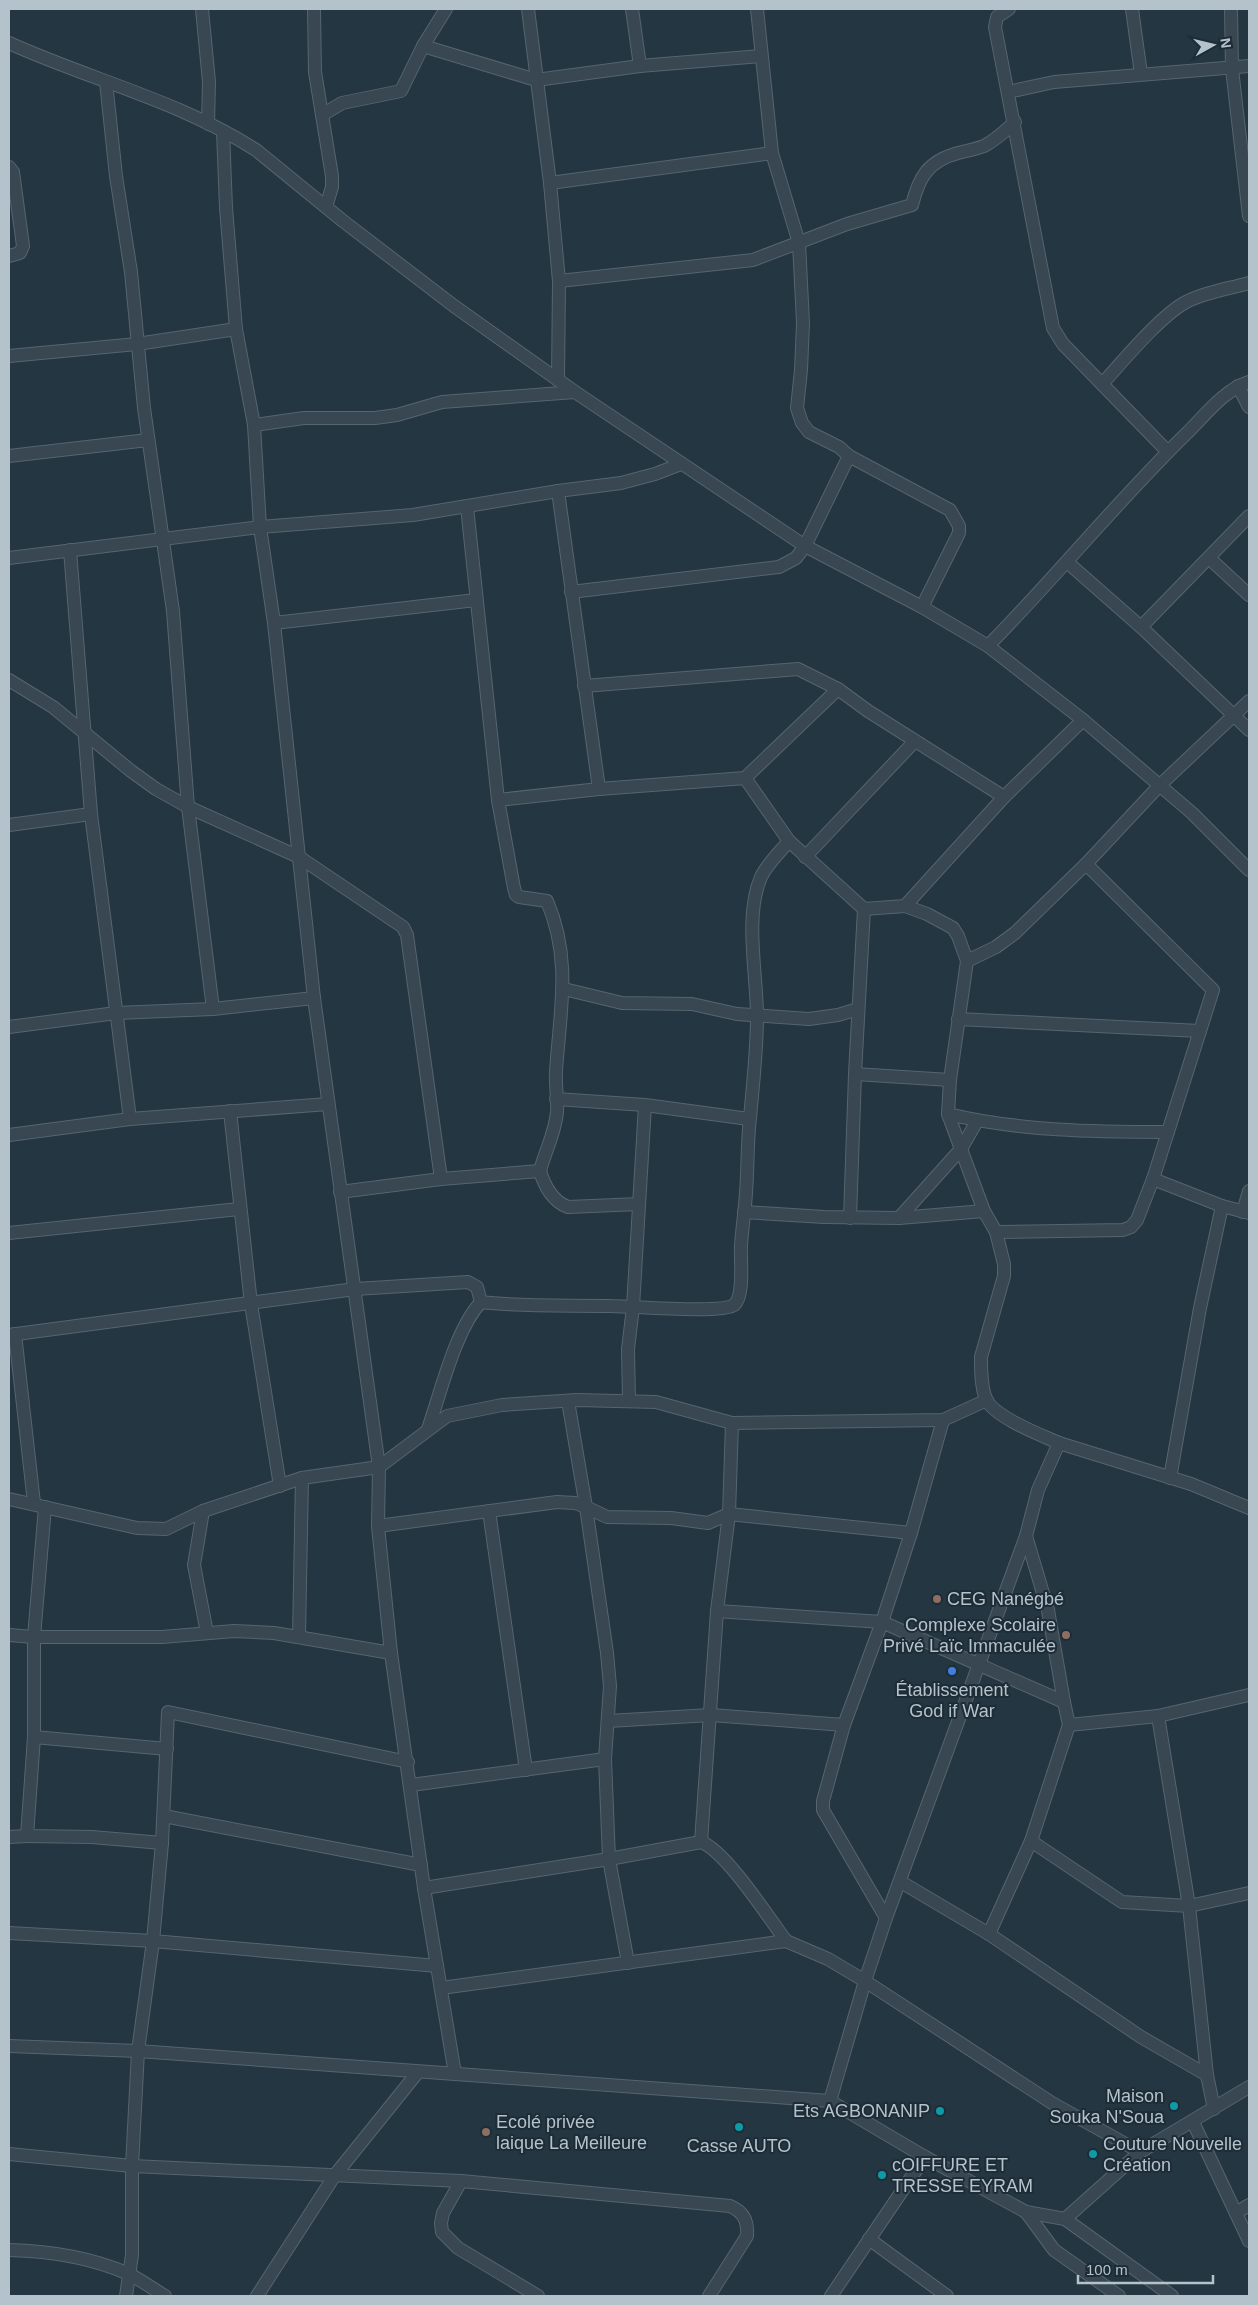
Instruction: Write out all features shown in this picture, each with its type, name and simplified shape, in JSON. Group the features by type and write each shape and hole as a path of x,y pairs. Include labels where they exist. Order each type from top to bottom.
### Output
{"street":[{"path":"202,9 209,82 208,124"},
{"path":"314,9 315,72 332,176 332,187 326,207"},
{"path":"322,115 342,103 401,91 423,46 446,9"},
{"path":"528,9 550,183 558,281 558,380"},
{"path":"632,9 640,66"},
{"path":"757,9 772,153 799,243 803,322 802,370 797,394 797,408 802,423 809,432 839,447 849,456 950,510 956,519 959,533 922,607"},
{"path":"1009,9 997,17 995,27 1015,122 1053,328 1063,344 1168,452"},
{"path":"1132,9 1141,74"},
{"path":"1232,9 1232,69 1249,210"},
{"path":"9,43 46,60 145,95 241,140 272,162 326,207 454,306 680,464 805,546 922,607 988,646 1082,720 1192,813 1249,870"},
{"path":"423,46 536,80 640,66 761,56"},
{"path":"1008,92 1046,83 1141,74 1232,69 1249,66"},
{"path":"106,82 116,176 131,272 136,344 148,440 173,611 188,807 213,1010"},
{"path":"558,281 753,260 847,224 912,205 922,176 927,170 945,157 982,147 993,141 1015,122"},
{"path":"223,131 226,208 236,328 254,425 260,527 274,623 314,998 379,1467 378,1526 391,1654 408,1762 424,1888 455,2074"},
{"path":"550,183 772,153"},
{"path":"9,167 13,172 23,246 20,253 9,256"},
{"path":"1102,384 1170,313 1185,302 1202,295 1249,283"},
{"path":"9,356 136,344 236,328"},
{"path":"988,646 1168,452 1220,401 1244,384 1249,407"},
{"path":"254,425 304,418 375,418 397,415 442,402 575,392"},
{"path":"9,456 148,440"},
{"path":"571,592 779,567 796,558 805,546 849,456"},
{"path":"9,558 260,527 413,515 628,481 656,474 680,464"},
{"path":"558,491 599,789"},
{"path":"467,507 498,800 516,895 547,901 554,919 561,953 564,989 556,1073 557,1113 551,1144 540,1171 542,1179 560,1204 568,1207 639,1204"},
{"path":"1141,627 1249,516"},
{"path":"70,550 91,814 130,1119"},
{"path":"1209,558 1249,595"},
{"path":"1067,562 1141,627 1249,730"},
{"path":"274,623 476,600"},
{"path":"584,686 787,668 804,670 838,689 915,741 1004,797"},
{"path":"9,680 53,707 130,771 188,807 299,857 395,920 406,930 441,1179"},
{"path":"498,800 599,789 745,778 838,689"},
{"path":"967,961 996,947 1016,933 1086,864 1159,786 1249,701"},
{"path":"905,906 1004,797 1082,720"},
{"path":"805,857 915,741"},
{"path":"745,778 788,840 864,909 905,906 928,914 953,928 958,936 967,961 950,1080 948,1114 984,1211 996,1232 1003,1254 1004,1276 981,1357 981,1371 987,1400 1005,1416 1059,1443 1170,1478 1249,1508"},
{"path":"9,825 91,814"},
{"path":"481,1302 548,1307 683,1309 733,1306 737,1302 740,1289 740,1248 749,1119 755,1066 757,1016 753,929 756,899 761,876 788,840"},
{"path":"996,1232 1123,1230 1131,1227 1137,1220 1153,1179 1213,990 1086,864"},
{"path":"850,1218 855,1074 864,909"},
{"path":"564,989 622,1003 692,1004 737,1014 757,1016 808,1019 838,1015 858,1009"},
{"path":"9,1027 116,1013 213,1010 314,998"},
{"path":"958,1019 1200,1031"},
{"path":"855,1074 950,1080"},
{"path":"556,1099 646,1105 749,1119"},
{"path":"9,1135 130,1119 328,1104"},
{"path":"629,1401 628,1349 633,1307 646,1105"},
{"path":"230,1111 239,1209 251,1304 280,1486"},
{"path":"948,1114 977,1121 1054,1130 1168,1132"},
{"path":"899,1218 961,1149 977,1121"},
{"path":"340,1192 441,1179 540,1171"},
{"path":"1153,1179 1222,1206 1246,1212 1249,1191"},
{"path":"1170,1478 1200,1308 1222,1206"},
{"path":"9,1233 239,1209"},
{"path":"744,1212 850,1218 899,1218 984,1211"},
{"path":"27,1836 34,1737 34,1637 40,1505 12,1334 355,1289 468,1282 477,1287 481,1302"},
{"path":"428,1429 462,1333 473,1311 481,1302"},
{"path":"9,1498 137,1528 166,1529 203,1511 302,1478 379,1467 428,1429 453,1414 502,1405 568,1401 629,1401 668,1404 732,1423 943,1420 987,1400"},
{"path":"568,1401 586,1507 609,1666 606,1759 608,1859 628,1963"},
{"path":"886,1918 823,1810 844,1725 882,1622 911,1533 943,1420"},
{"path":"701,1842 717,1611 729,1514 732,1423"},
{"path":"830,2102 865,1981 886,1918 1026,1536 1038,1490 1059,1443"},
{"path":"298,1636 302,1478"},
{"path":"378,1526 557,1502 575,1503 607,1517 671,1518 708,1523 729,1514 911,1533"},
{"path":"203,1511 194,1565 207,1633"},
{"path":"489,1511 526,1770"},
{"path":"989,1934 1031,1840 1069,1725 1048,1610 1026,1536"},
{"path":"717,1611 882,1622 1064,1702"},
{"path":"9,1635 34,1637 162,1637 234,1631 298,1636 391,1654"},
{"path":"1069,1725 1158,1716 1249,1695"},
{"path":"126,2296 130,2275 132,2166 138,2051 153,1941 162,1843 168,1749 168,1712 408,1762"},
{"path":"608,1721 711,1715 844,1725"},
{"path":"1158,1716 1189,1906 1207,2075 1214,2109"},
{"path":"34,1737 168,1749"},
{"path":"411,1785 606,1759"},
{"path":"164,1816 421,1865"},
{"path":"9,1837 92,1837 162,1843"},
{"path":"1031,1840 1122,1902 1189,1906 1249,1893"},
{"path":"424,1888 608,1859 701,1842 709,1844 732,1867 786,1940 828,1959 865,1981 1052,2103 1140,2152"},
{"path":"900,1882 989,1934 1141,2037 1207,2075"},
{"path":"9,1933 153,1941 437,1966"},
{"path":"441,1988 786,1940"},
{"path":"9,2046 138,2051 830,2102 1026,2212 1065,2219 1172,2296"},
{"path":"257,2296 335,2175 418,2072"},
{"path":"1065,2219 1140,2152 1249,2087"},
{"path":"1193,2122 1249,2242"},
{"path":"9,2154 132,2166 461,2181 730,2206 739,2210 745,2218 748,2227 747,2236 709,2296"},
{"path":"831,2296 925,2157"},
{"path":"461,2181 443,2213 440,2222 442,2232 458,2248 538,2296"},
{"path":"1236,2213 1249,2204"},
{"path":"1026,2212 1054,2250 1119,2296"},
{"path":"868,2239 947,2296"},
{"path":"9,2250 48,2251 82,2258 130,2275 165,2296"}],"place":[{"name":"CEG Nanégbé","path":"937,1599"},
{"name":"Complexe Scolaire Privé Laïc Immaculée","path":"1066,1635"},
{"name":"Établissement God if War","path":"952,1671"},
{"name":"Maison Souka N'Soua","path":"1174,2106"},
{"name":"Ets AGBONANIP","path":"940,2111"},
{"name":"Casse AUTO","path":"739,2127"},
{"name":"Ecolé privée laique La Meilleure","path":"486,2132"},
{"name":"Couture Nouvelle Création","path":"1093,2154"},
{"name":"cOIFFURE ET TRESSE EYRAM","path":"882,2175"}]}
